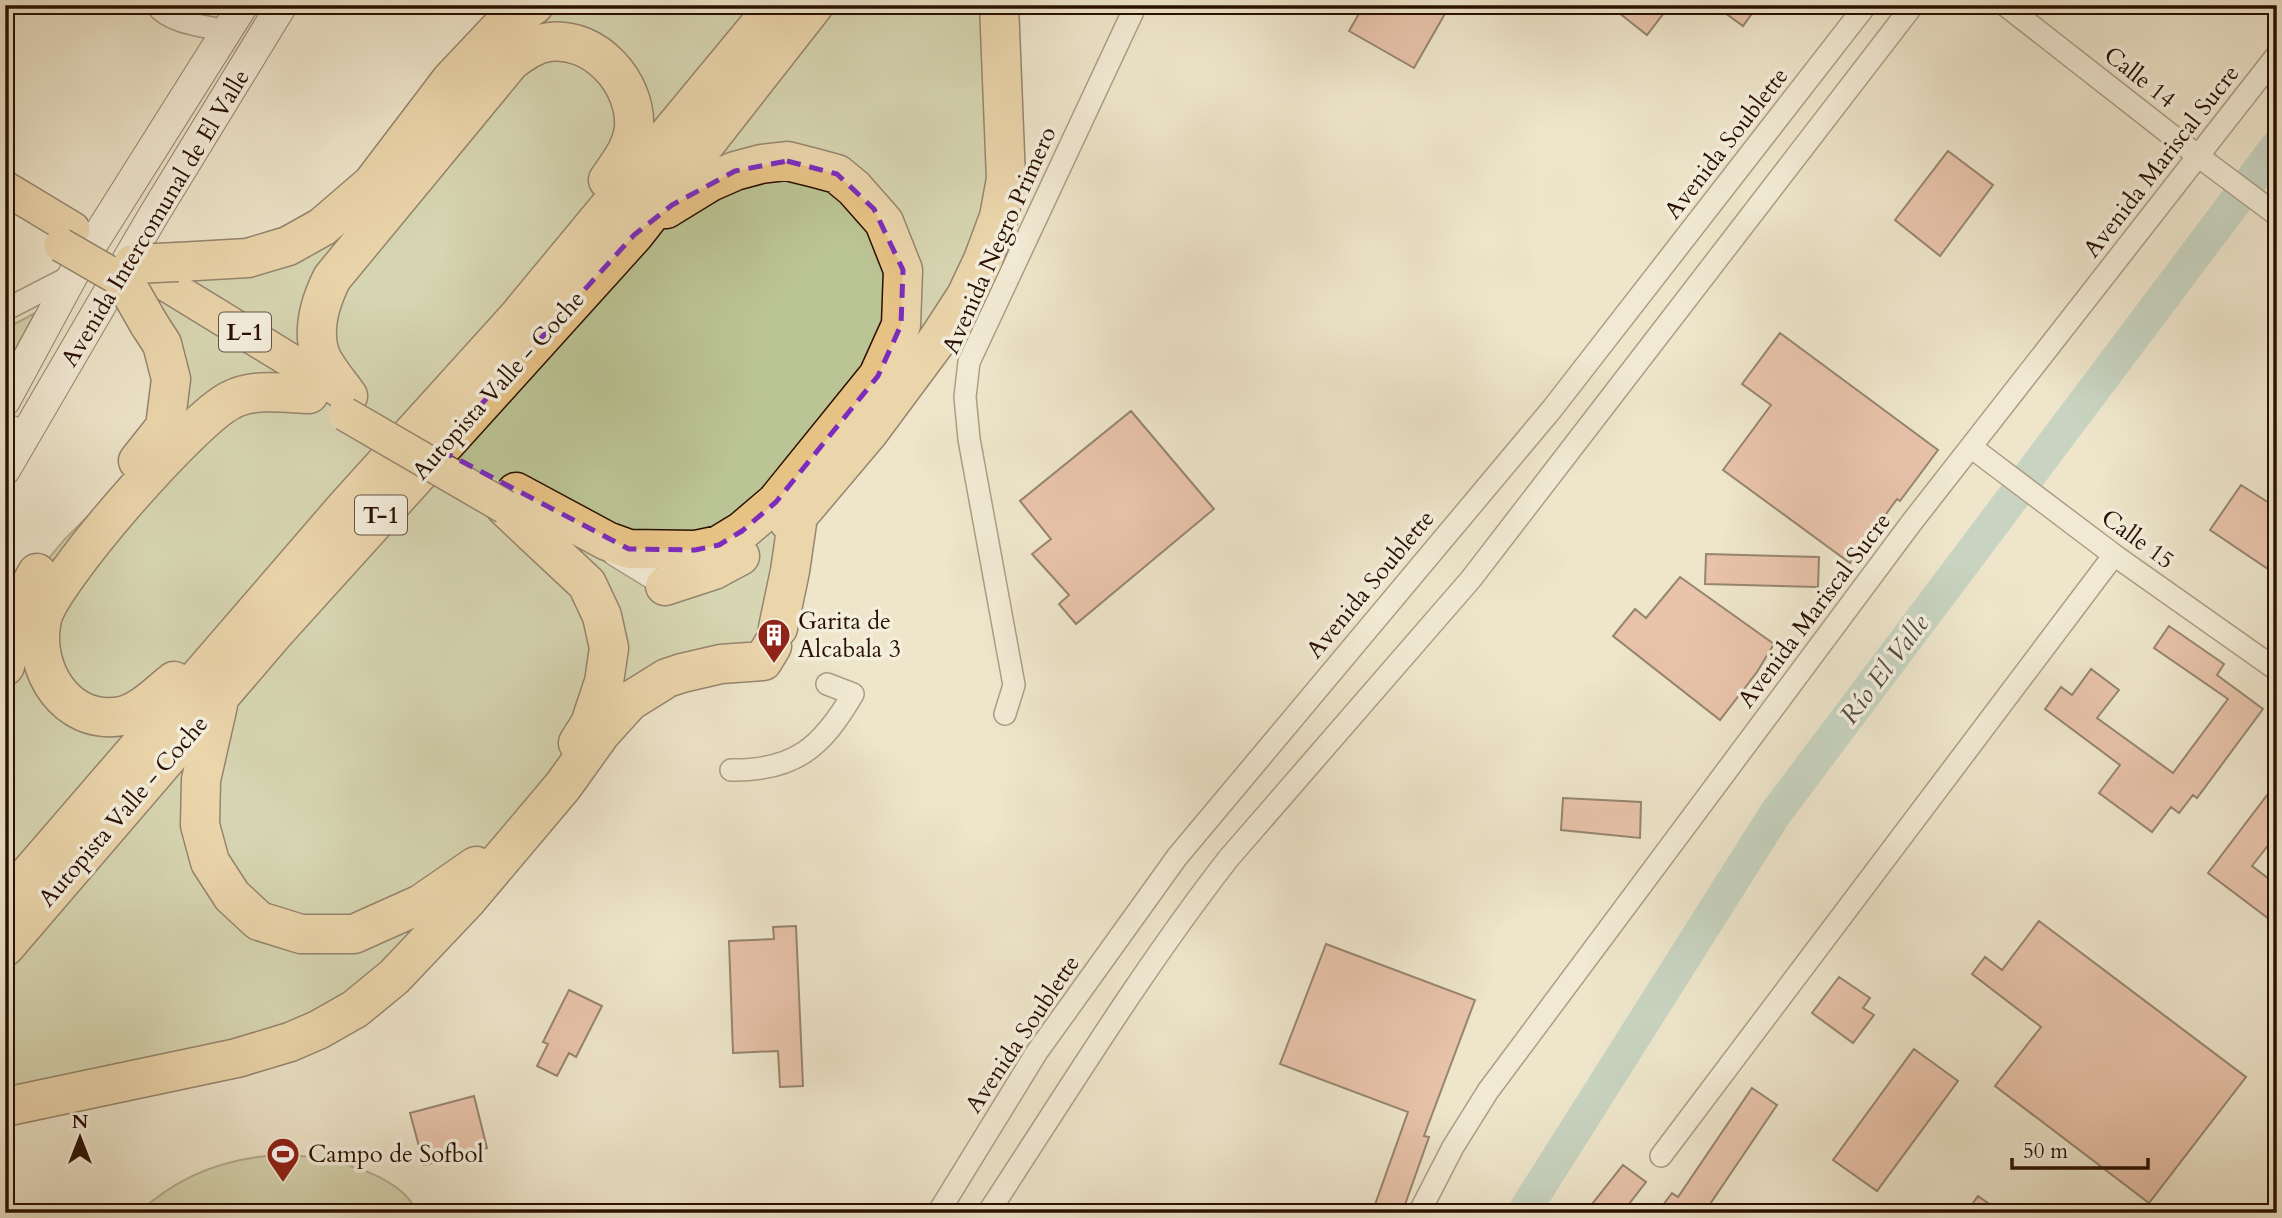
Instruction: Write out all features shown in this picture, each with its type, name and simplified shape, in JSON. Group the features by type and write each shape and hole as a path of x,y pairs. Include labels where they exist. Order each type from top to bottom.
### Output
{"highway":[{"path":"5,666 17,609 38,571 107,497 165,427 171,379 162,344 149,324 129,273 178,262 248,258 288,246 322,226 372,184 451,80 501,27 534,5"},
{"name":"Autopista Valle - Coche","path":"5,902 243,624 517,318 776,5"},
{"name":"Autopista Valle - Coche","path":"5,947 275,632 634,235 814,5"},
{"path":"665,586 715,570 734,560 798,516 869,432 938,339 966,296 999,217 1006,179 999,5"},
{"path":"349,404 320,355 319,317 322,298 332,278 511,61 527,49 549,42 582,46 615,72 626,89 634,109 630,147 517,318"},
{"path":"510,500 629,549 695,550 719,545 742,531 776,502 878,376 901,325 903,270 894,245 884,222 874,209 837,174 787,161 735,171 710,182 672,205 634,235"},
{"path":"243,624 138,709 122,716 86,713 68,704 55,688 41,654 42,618 49,602 75,563 170,453 213,410 243,396 274,392 309,394"},
{"path":"219,699 201,780 200,825 210,862 232,895 260,921 301,934 354,934 422,904 497,851 547,796 590,724 604,682 609,648 602,616 587,584 510,500"},
{"path":"5,1107 237,1058 290,1042 355,1009 394,977 466,901 563,786 601,733 630,701 667,678 721,664 771,645 790,571 798,516"}],"main road":[{"name":"Avenida Intercomunal de El Valle","path":"5,401 65,243 167,126 243,5"},
{"name":"Avenida Intercomunal de El Valle","path":"5,470 17,428 282,5"},
{"path":"167,126 197,143"},
{"name":"L-1","path":"5,188 65,243"},
{"name":"L-1","path":"5,211 129,273 510,500"},
{"name":"L-1","path":"129,273 309,394 349,404"}],"street":[{"path":"156,5 160,11 174,18 227,31"},
{"name":"Avenida Negro Primero","path":"1005,714 1014,685 969,439 965,397 969,362 1136,5"},
{"name":"Avenida Soublette","path":"938,1213 1037,1052 1177,858 1552,409 1866,5"},
{"path":"988,1213 1192,905 1228,859 1471,579 1913,5"},
{"name":"Calle 14","path":"2005,5 2198,157 2277,215"},
{"name":"Avenida Mariscal Sucre","path":"1419,1213 1453,1147 1488,1091 1904,534 2277,55"},
{"path":"5,310 65,243"},
{"name":"Calle 15","path":"1972,447 2114,555 2277,670"},
{"name":"L-1","path":"510,500 665,586"},
{"path":"1661,1156 2114,555"},
{"path":"731,769 773,766 806,752 822,738 836,722 853,694 827,684"}],"highlighted area":[{"path":"787,161 837,174 874,209 903,270 901,325 878,376 776,502 742,531 719,545 695,550 629,549 440,450 634,235 672,205 735,171"}],"green space":[{"path":"534,5 776,5 5,902 5,666 38,571 107,497 165,427 125,282 288,246"},
{"path":"814,5 999,5 999,217 798,516 772,646 682,673 355,1009 5,1107 5,947"},
{"path":"35,313 5,368 5,329"},
{"name":"Campo de Sofbol","path":"281,1155 337,1162 377,1176 408,1198 417,1213 138,1213 170,1189 204,1171 242,1160"}],"building":[{"path":"1364,5 1450,5 1414,68 1349,31"},
{"path":"1609,5 1670,5 1647,35"},
{"path":"1714,5 1758,5 1743,26"},
{"path":"1948,151 1993,185 1940,256 1895,220"},
{"path":"1780,333 1938,450 1900,501 1897,499 1850,563 1723,470 1771,405 1742,384"},
{"path":"1131,411 1214,509 1076,624 1059,604 1069,595 1032,554 1051,539 1020,501"},
{"path":"2241,485 2277,508 2277,575 2210,530"},
{"path":"1706,554 1819,557 1818,587 1705,584"},
{"path":"1680,577 1774,644 1757,672 1720,720 1613,636 1635,609 1646,618"},
{"path":"2169,626 2224,664 2217,675 2263,709 2197,798 2193,795 2179,813 2171,807 2152,832 2099,793 2120,765 2045,709 2061,687 2072,695 2091,669 2119,690 2097,718 2173,773 2228,699 2154,648"},
{"path":"2277,782 2277,834 2252,866 2277,885 2277,925 2208,873"},
{"path":"1563,798 1641,802 1640,838 1561,830"},
{"path":"2039,921 2246,1077 2149,1203 1995,1086 2041,1027 1972,974 1985,957 2002,970"},
{"path":"796,926 803,1086 780,1087 778,1051 733,1053 729,941 774,939 773,927"},
{"path":"1326,944 1475,1000 1424,1136 1429,1137 1402,1213 1372,1213 1408,1112 1280,1064"},
{"path":"1839,977 1870,998 1863,1008 1874,1015 1853,1043 1812,1013"},
{"path":"569,990 602,1006 576,1057 569,1053 557,1076 537,1066 548,1044 543,1042"},
{"path":"1914,1049 1958,1081 1877,1191 1833,1160"},
{"path":"1752,1088 1777,1105 1704,1213 1657,1213 1672,1193 1678,1197"},
{"path":"474,1096 487,1148 424,1165 410,1113"},
{"path":"1623,1165 1646,1182 1622,1213 1585,1213"},
{"path":"1978,1196 2002,1213 1966,1213"}],"waterway":[{"name":"Río El Valle","path":"1523,1213 1775,814 2277,146"}],"place":[{"name":"Garita de Alcabala 3","path":"774,665"},
{"name":"Campo de Sofbol","path":"283,1184"}]}
